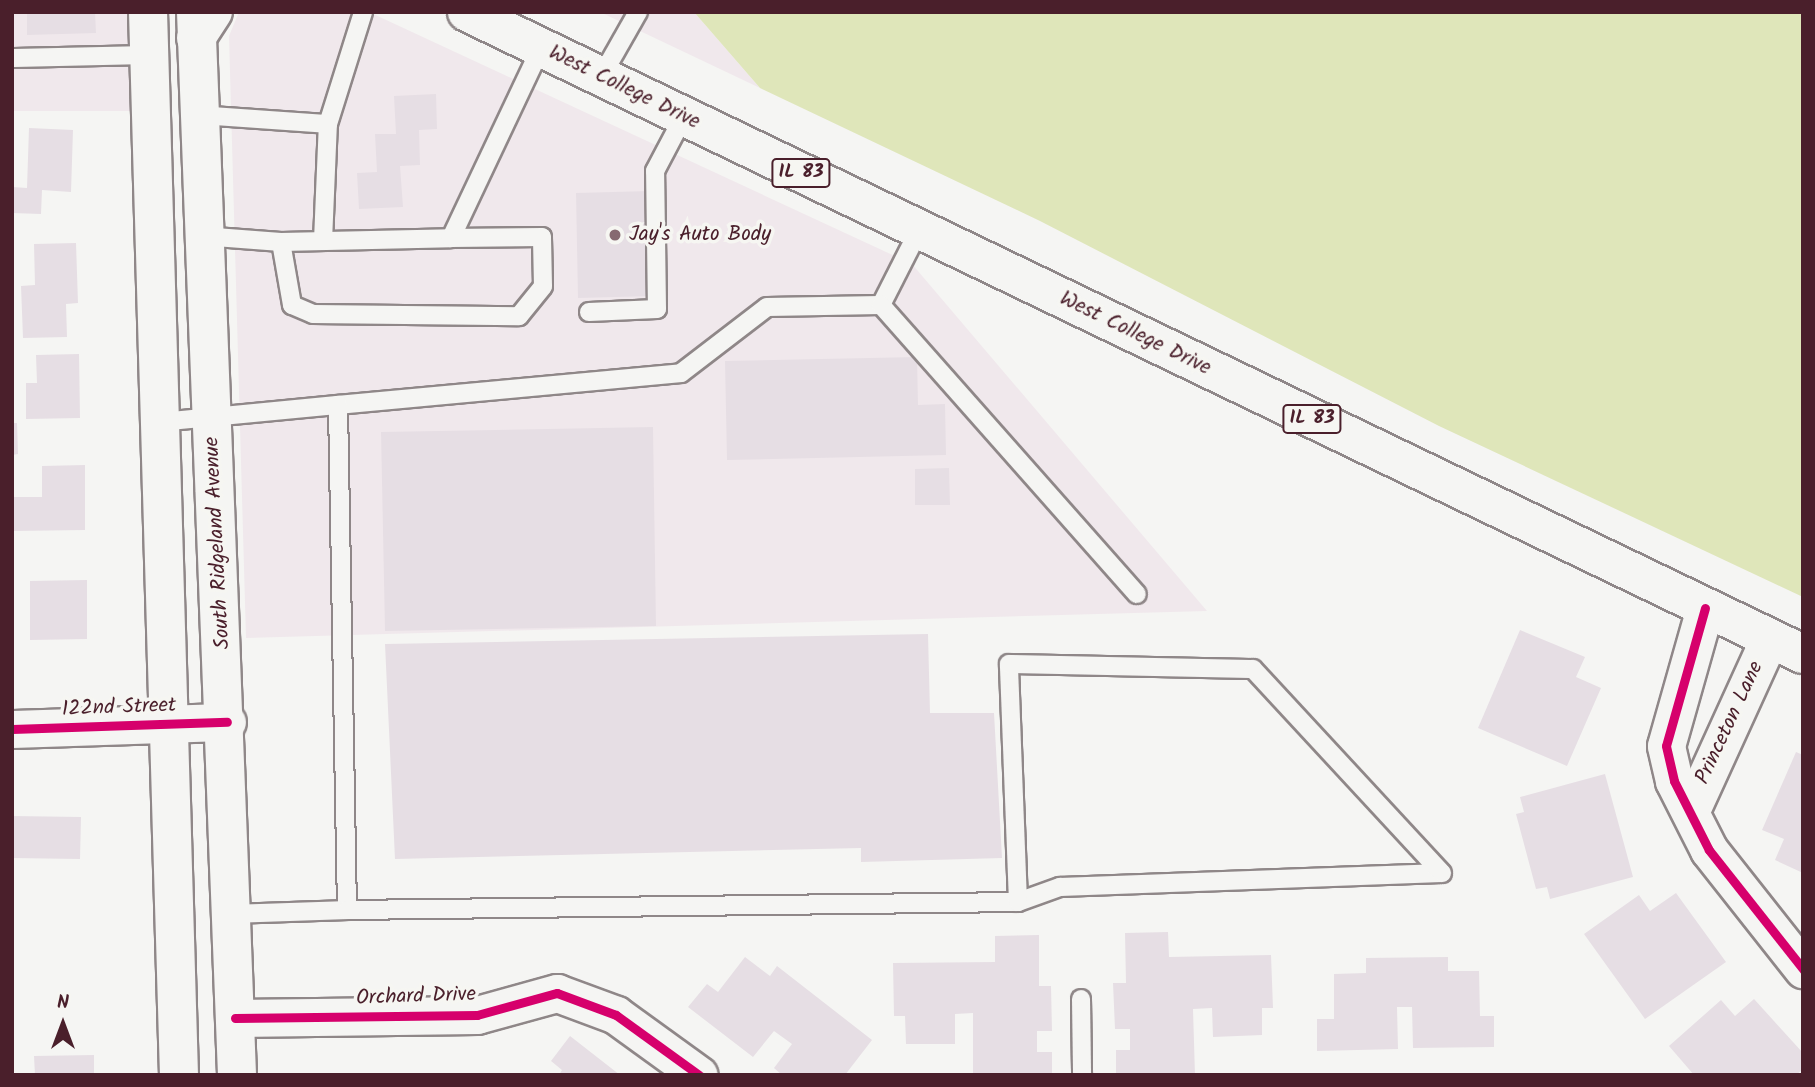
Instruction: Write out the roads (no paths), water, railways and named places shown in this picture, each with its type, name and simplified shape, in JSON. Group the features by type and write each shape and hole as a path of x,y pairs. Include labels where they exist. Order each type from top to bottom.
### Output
{"main road":[{"path":"148,12 179,1075"},
{"name":"West College Drive","path":"467,12 1786,646"},
{"name":"South Ridgeland Avenue","path":"202,21 199,116 202,236 227,722 237,1075"}],"street":[{"name":"Princeton Lane","path":"1705,608 1666,746 1674,781 1692,808 1709,850 1803,969"},
{"name":"Princeton Lane","path":"1692,808 1786,646"},
{"name":"122nd Street","path":"12,729 227,722"},
{"name":"Orchard Drive","path":"235,1018 477,1015 557,993 616,1015 699,1075"}],"lane":[{"path":"323,241 328,124 363,12"},
{"path":"601,77 638,12"},
{"path":"451,237 541,48"},
{"path":"12,58 149,55"},
{"path":"199,116 328,124"},
{"path":"589,312 657,309 655,171 684,117"},
{"path":"881,305 919,230"},
{"path":"202,236 281,242 542,237 543,286 519,316 313,314 292,305 281,242"},
{"path":"160,422 212,421 338,405 681,373 767,307 881,305 1137,594"},
{"path":"338,405 347,910"},
{"path":"232,914 347,910 1018,902 1059,887 1442,873 1253,669 1009,664 1018,902"},
{"path":"1081,999 1082,1075"}],"place":[{"name":"Jay's Auto Body","path":"615,235"}]}
